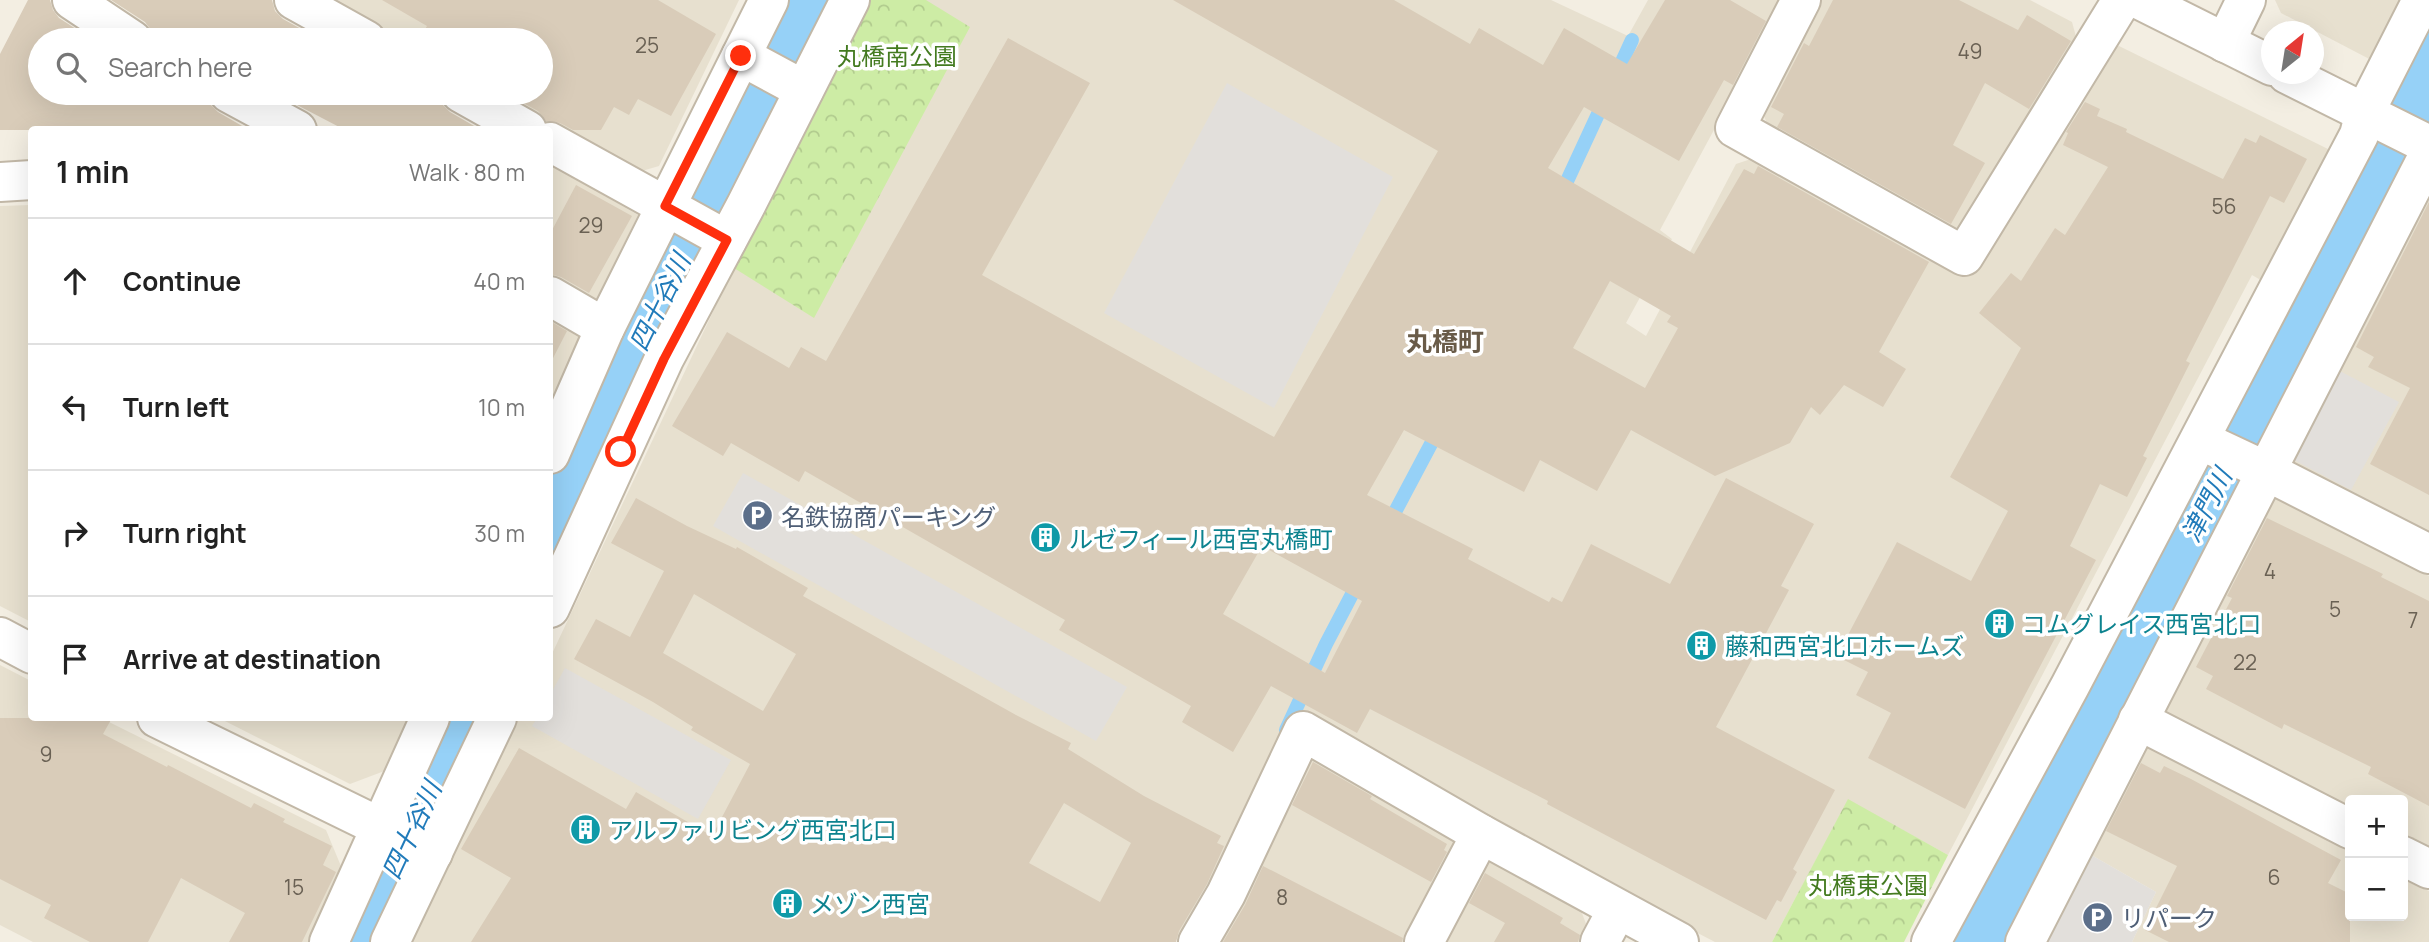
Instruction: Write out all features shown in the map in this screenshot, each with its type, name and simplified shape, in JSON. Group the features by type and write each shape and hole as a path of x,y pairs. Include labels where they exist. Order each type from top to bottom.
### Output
{"street":[{"path":"72,0 114,28"},
{"path":"294,0 344,28"},
{"path":"553,601 721,238 773,74 769,0"},
{"path":"553,447 605,328 673,211 773,74 850,0"},
{"path":"1801,0 1735,128 1964,256 2122,0"},
{"path":"2140,0 2261,61"},
{"path":"2225,43 2246,0"},
{"path":"1933,941 2370,114 2423,0"},
{"path":"2025,942 2266,471 2426,146 2370,114 2308,84"},
{"path":"251,105 290,126"},
{"path":"482,105 520,126"},
{"path":"553,144 721,238"},
{"path":"0,182 28,180"},
{"path":"553,298 605,328"},
{"path":"2200,440 2429,554"},
{"path":"0,637 28,652"},
{"path":"2138,720 2345,826"},
{"path":"163,721 406,839"},
{"path":"390,942 406,839 429,721"},
{"path":"329,942 495,721"},
{"path":"1198,942 1226,894 1303,732 1481,834 1609,926 1679,942"},
{"path":"1424,942 1481,834"},
{"path":"2407,858 2429,869"}],"shaded area":[{"path":"326,0 739,0 659,166 635,173 513,105 553,105 553,28 376,28"},
{"path":"866,0 1551,0 1628,36 1648,0 1784,0 1660,230 1672,239 1626,323 1646,336 1736,164 1757,157 1966,272 2105,49 2119,46 2330,150 2264,282 2252,275 1948,855 1848,800 1772,942 1715,942 1626,896 1291,708 1236,833 1175,942 400,942 442,870 517,721 553,721 553,652 734,267"},
{"path":"1822,0 2030,0 2072,22 2078,44 1966,234 1946,239 1772,134 1762,112"},
{"path":"2275,0 2407,0 2375,62 2324,35 2324,21 2296,21 2281,13"},
{"path":"1227,83 1393,177 1274,408 1104,313"},
{"path":"553,166 638,215 593,308 553,285"},
{"path":"2421,197 2429,201 2429,535 2284,460"},
{"path":"28,205 28,620 0,606 0,206"},
{"path":"553,310 578,325 579,340 553,401"},
{"path":"2336,369 2399,402 2351,490 2288,457"},
{"path":"743,473 1127,687 1096,741 713,526"},
{"path":"2268,493 2429,576 2429,847 2408,836 2408,795 2345,795 2345,804 2157,709"},
{"path":"0,665 28,679 28,721 107,721 326,830 343,871 314,942 33,942 0,925"},
{"path":"565,668 731,760 698,819 532,726 535,721 553,721 553,690"},
{"path":"225,721 411,721 387,770 350,784"},
{"path":"2140,743 2345,848 2345,921 2408,921 2408,880 2429,891 2429,942 2132,942 2156,892 2086,852"},
{"path":"1318,754 1458,836 1409,942 1210,942 1304,759"},
{"name":"リパーク","path":"2086,852 2156,892 2132,942 2039,942"},
{"path":"1493,858 1580,908 1588,929 1585,942 1440,942 1480,863"}],"green space":[{"name":"丸橋南公園","path":"866,0 926,0 970,27 814,318 734,268"},
{"name":"丸橋東公園","path":"1848,799 1948,855 1904,942 1772,942"}],"building":[{"path":"28,0 50,0 59,18 74,28 28,28 28,105 211,105 242,126 28,126 28,130 0,130 0,54"},
{"path":"111,0 272,0 275,11 299,28 150,28 145,22"},
{"path":"382,0 658,0 716,34 671,116 638,99 629,115 614,107 601,130 573,130 560,123 546,121 538,111 527,105 553,105 553,28 426,28 427,26"},
{"path":"1173,0 1394,0 1470,44 1479,28 1543,65 1564,28 1627,64 1665,0 1730,0 1766,21 1733,85 1724,80 1679,161 1584,107 1548,168 1694,254 1744,169 1754,174 1758,166 1929,262 1879,352 1906,369 1883,407 1844,385 1820,415 1811,407 1790,443 1715,476 1631,430 1597,491 1540,460 1524,492 1404,430 1367,495 1473,549 1468,559 1549,602 1552,597 1562,602 1591,544 1670,584 1726,478 1814,524 1781,586 1789,590 1716,727 1835,790 1793,869 1797,872 1781,902 1777,900 1766,920 1547,804 1548,801 1370,709 1357,733 1271,686 1233,752 1182,722 1191,706 1059,630 1065,620 805,471 799,482 731,443 723,456 672,426 727,332 789,368 801,347 826,361 1008,38 1090,83 982,275 1274,437 1438,151","holes":["1610,281 1671,316 1667,322 1678,328 1645,388 1573,348","1262,546 1362,601 1325,673 1223,614"]},
{"path":"1833,0 1959,0 2018,30 2027,15 2071,41 2029,109 1985,83 1953,145 1985,163 1951,224 1777,127 1784,114 1771,107 1804,43 1809,46"},
{"path":"2085,102 2100,109 2097,116 2223,179 2245,138 2256,143 2260,135 2307,159 2284,203 2270,196 2186,361 2190,363 2143,456 2147,458 2127,497 2100,484 2070,546 2096,560 1965,809 1868,758 1891,713 1856,695 1868,672 1842,659 1845,653 1840,650 1897,542 1971,581 2008,511 1950,477 2021,348 1979,313 2011,273 2021,281 2055,228 2065,235 2108,167 2063,145 2068,133 2066,132"},
{"path":"297,105 443,105 474,126 337,126"},
{"path":"576,185 632,216 589,293 553,275 553,228"},
{"path":"2429,202 2429,495 2370,464 2410,388 2368,367 2374,357 2356,347"},
{"path":"553,323 567,331 553,358"},
{"path":"636,498 687,526 736,549 737,547 808,588 803,596 1071,743 1068,749 1144,796 1221,836 1217,843 1224,846 1207,884 1179,931 1176,942 471,942 511,878 461,849 519,748 626,809 636,792 712,836 750,764 691,730 693,727 653,702 574,659 596,619 630,637 664,571 611,543","holes":["694,594 796,654 763,711 663,653","1064,803 1131,843 1100,902 1029,863"]},
{"path":"2267,518 2383,574 2381,577 2429,601 2429,806 2368,774 2371,767 2284,724 2282,729 2206,689 2213,676 2196,667 2232,598 2227,596"},
{"path":"0,718 28,718 28,721 110,721 103,734 251,808 254,803 285,819 283,822 332,846 323,865 336,872 302,942 229,942 245,913 181,878 148,942 90,942 44,918 51,905 0,879"},
{"path":"1313,762 1447,844 1444,850 1447,852 1431,882 1292,805"},
{"path":"2141,763 2160,773 2164,766 2341,860 2328,883 2345,892 2345,921 2350,921 2350,942 2169,942 2145,930 2177,866 2106,831"},
{"path":"1263,866 1403,938 1402,942 1223,942 1245,905"},
{"path":"1485,873 1563,918 1560,923 1580,935 1578,942 1494,942 1505,923 1469,903"}],"waterway":[{"name":"四十谷川","path":"553,526 650,316 813,0"},
{"path":"1615,77 1632,40"},
{"name":"津門川","path":"1984,942 2429,67"},
{"path":"1561,194 1605,99"},
{"path":"1387,527 1440,427"},
{"path":"1286,730 1360,579"},
{"name":"四十谷川","path":"359,942 462,721"}],"place":[{"name":"名鉄協商パーキング","path":"758,516"},
{"name":"ルゼフィール西宮丸橋町","path":"1046,538"},
{"name":"コムグレイス西宮北口","path":"1999,623"},
{"name":"藤和西宮北口ホームズ","path":"1702,645"},
{"name":"アルファリビング西宮北口","path":"586,829"},
{"name":"メゾン西宮","path":"787,903"},
{"name":"リパーク","path":"2098,917"}],"district":[{"name":"丸橋町","path":"1445,341"}],"route":[{"path":"621,452 664,359 727,240 665,206 741,56"}]}
